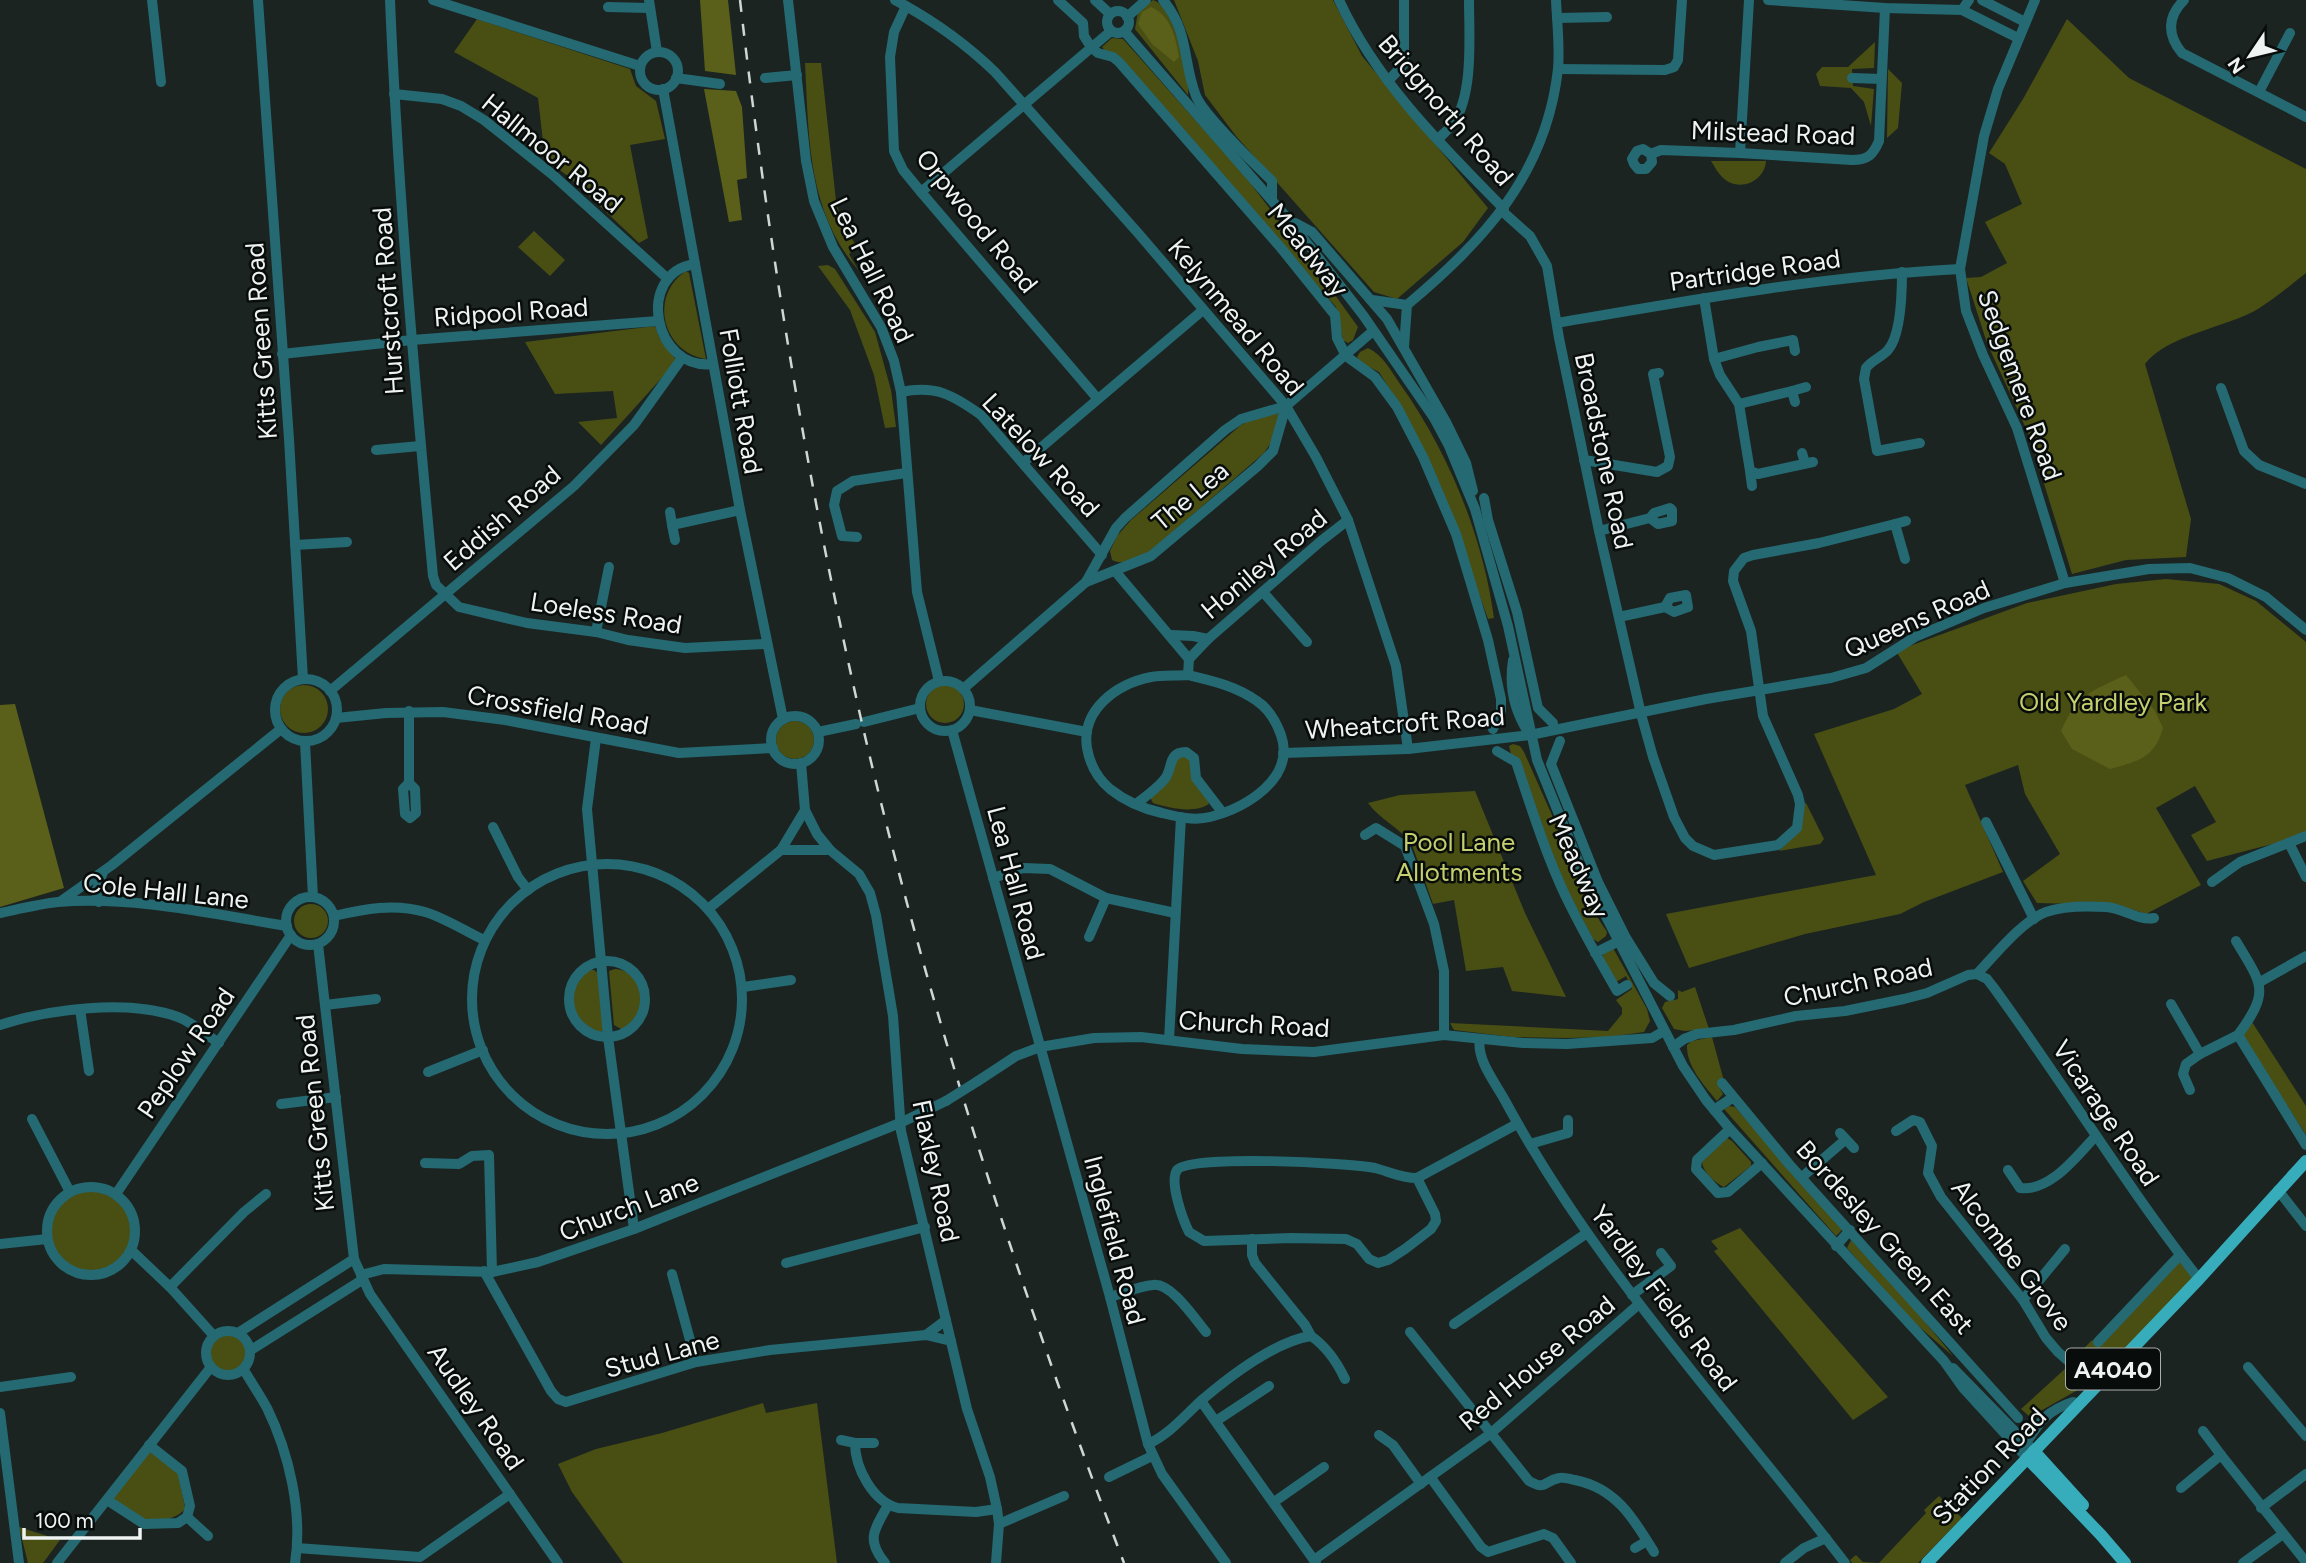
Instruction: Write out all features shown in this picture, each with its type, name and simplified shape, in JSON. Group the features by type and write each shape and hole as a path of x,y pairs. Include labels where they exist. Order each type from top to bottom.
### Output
{"main road":[{"name":"A4040","path":"2199,1279 2306,1161"},
{"name":"Station Road","path":"1927,1563 2029,1451 2080,1404 2199,1279"},
{"name":"Bordesley Green East","path":"2029,1451 2080,1501 2101,1535"},
{"name":"Bordesley Green East","path":"2029,1451 2125,1563"}],"street":[{"path":"152,0 161,82"},
{"name":"Kitts Green Road","path":"258,0 303,678"},
{"name":"Hurstcroft Road","path":"390,0 412,340 433,576 436,585 445,595"},
{"path":"433,0 640,66"},
{"name":"Lea Hall Road","path":"788,0 806,161 814,201 833,247 881,327 894,361 901,392 917,592 939,681"},
{"name":"Kelynmead Road","path":"895,0 935,23 978,56 1025,104 1286,406 1348,520 1396,666 1408,749"},
{"path":"1058,0 1083,23 1084,36 1091,47"},
{"path":"1096,0 1110,14"},
{"path":"1128,17 1146,0"},
{"name":"Meadway","path":"1163,0 1178,22 1198,99 1272,181 1272,199"},
{"name":"Bridgnorth Road","path":"1339,0 1359,41 1388,81 1503,210"},
{"path":"1388,81 1404,64 1404,0"},
{"path":"1438,139 1453,123 1467,83 1470,51 1469,0"},
{"path":"1404,347 1407,305 1470,248 1503,210 1532,159 1547,120 1558,69 1556,0"},
{"path":"1558,69 1665,70 1674,67 1678,60 1682,0"},
{"path":"1741,153 1749,0"},
{"path":"1768,0 1962,10 2018,38"},
{"path":"1962,10 1969,0"},
{"path":"1982,0 2025,22"},
{"name":"Sedgemere Road","path":"2035,0 1998,89 1984,135 1960,270 1966,310 1983,355 2017,428 2064,583"},
{"path":"2184,0 2175,11 2171,23 2170,31 2174,44 2192,60 2306,117"},
{"path":"608,7 649,4 657,52"},
{"name":"Orpwood Road","path":"906,6 894,32 890,57 894,151 903,170 1097,398"},
{"name":"Milstead Road","path":"1651,154 1672,150 1852,160 1863,160 1870,156 1878,141 1885,8"},
{"path":"921,192 1091,47 1111,32 1125,31 1128,17 1123,12 1110,14 1107,23 1111,32"},
{"path":"1557,18 1595,12 1607,17"},
{"name":"Meadway","path":"1125,31 1289,220 1373,331 1434,418 1480,516 1517,612 1538,708 1553,723"},
{"path":"2259,92 2290,33"},
{"name":"Meadway","path":"1091,47 1119,62 1281,248 1335,315 1337,338 1346,356"},
{"path":"657,52 672,57 677,67 676,78 663,89 650,88 642,79 640,66 646,56 657,52"},
{"path":"157,56 168,55"},
{"path":"765,78 797,75"},
{"path":"676,78 720,85"},
{"path":"1852,78 1881,79"},
{"name":"Folliott Road","path":"663,89 740,510 783,719"},
{"name":"Hallmoor Road","path":"394,94 442,99 461,106 484,120 553,175 668,279"},
{"name":"Broadstone Road","path":"1503,210 1530,236 1547,266 1584,460 1641,714 1674,817 1685,838 1693,846 1714,855 1778,845 1797,828 1800,804 1763,716 1751,631 1733,581 1734,571 1739,563 1753,555 1819,543 1895,524"},
{"name":"Meadway","path":"1289,220 1312,232 1372,300 1404,347 1466,463 1515,657 1510,676 1519,717 1530,735 1538,763 1598,882 1673,1048"},
{"path":"695,264 683,266 668,279 658,297 658,321 664,338 682,358 699,366 713,364"},
{"name":"Partridge Road","path":"1557,323 1808,281 1902,272 1960,270"},
{"path":"1902,272 1902,293 1893,344 1866,368 1864,379 1877,451 1920,443"},
{"path":"1704,298 1714,359 1720,375 1739,404 1752,486"},
{"path":"1372,300 1407,305"},
{"path":"1024,462 1203,310"},
{"name":"Ridpool Road","path":"282,354 412,340 658,321"},
{"name":"The Lea","path":"963,689 1086,582 1116,528 1125,518 1225,430 1241,418 1286,406 1373,331"},
{"path":"1714,359 1793,340 1795,351"},
{"path":"1346,356 1375,377 1397,407 1443,500 1483,624 1501,699 1501,710 1493,729"},
{"name":"Eddish Road","path":"330,691 574,485 634,425 682,358"},
{"path":"1584,460 1657,471 1668,466 1670,457 1653,374 1659,373"},
{"path":"1739,404 1805,387"},
{"name":"Latelow Road","path":"901,392 919,388 940,391 960,400 981,415 1102,555"},
{"path":"2221,388 2244,451 2259,465 2306,484"},
{"path":"1792,391 1795,402"},
{"name":"The Lea","path":"1086,582 1151,556 1258,466 1273,451 1286,406"},
{"path":"376,450 421,446"},
{"path":"1750,471 1758,474 1807,459"},
{"path":"857,537 842,536 834,505 838,491 853,481 906,472"},
{"name":"Meadway","path":"1480,516 1483,498"},
{"path":"672,524 740,510"},
{"path":"670,512 676,540"},
{"path":"1599,531 1650,518"},
{"name":"Honiley Road","path":"1189,659 1208,639 1348,520"},
{"path":"1905,559 1895,524 1906,521"},
{"path":"295,545 348,542"},
{"path":"596,632 609,567"},
{"name":"Queens Road","path":"1530,735 1855,672 1915,637 1960,617 2064,583 2149,569 2174,567 2200,570 2228,578 2266,597 2306,630"},
{"path":"1115,571 1189,659 1188,676"},
{"path":"1263,592 1307,642"},
{"name":"Loeless Road","path":"445,595 459,607 527,623 596,632 628,640 685,648 766,644"},
{"path":"1619,617 1665,607"},
{"name":"Honiley Road","path":"1171,635 1208,639"},
{"path":"1515,657 1527,659"},
{"path":"1188,676 1225,684 1259,702 1272,715 1278,727 1283,752 1280,768 1264,791 1250,800 1209,817 1181,817 1136,804 1115,792 1099,778 1090,762 1087,732 1091,717 1099,705 1121,689 1147,678 1188,676"},
{"path":"303,678 321,682 336,703 331,729 323,736 305,742 289,736 281,729 274,712 276,698 289,683 303,678"},
{"path":"939,681 948,681 963,689 970,702 967,719 952,730 935,729 922,717 920,708 925,691 939,681"},
{"path":"818,732 920,708"},
{"path":"970,710 1087,732"},
{"path":"409,712 409,783"},
{"name":"Crossfield Road","path":"335,718 443,712 505,720 679,752 773,748"},
{"path":"783,719 808,719 818,732 819,742 810,759 801,763 784,761 773,748 773,731 783,719"},
{"path":"60,902 281,729"},
{"name":"Lea Hall Road","path":"952,730 1040,1047"},
{"name":"Wheatcroft Road","path":"1283,752 1408,749 1530,735"},
{"path":"596,738 587,809 608,1037 634,1228"},
{"name":"Meadway","path":"1560,741 1551,764 1562,807"},
{"path":"305,742 313,897"},
{"name":"Meadway","path":"1497,751 1516,762 1537,825 1565,894 1595,953 1617,991 1627,985"},
{"path":"1136,804 1166,779 1173,757 1180,752 1186,752 1194,758 1196,778 1222,812"},
{"name":"Flaxley Road","path":"801,763 805,810 817,834 830,850 859,874 870,893 876,915 893,1016 900,1123 967,1409 990,1477 997,1509 999,1524 996,1563"},
{"path":"708,909 781,850 805,810"},
{"path":"1170,1040 1181,817"},
{"path":"1986,822 2034,919"},
{"path":"493,827 518,877 528,890"},
{"path":"1365,835 1376,828 1405,845 1434,924 1444,971 1444,1035"},
{"path":"2212,881 2240,862 2306,836"},
{"path":"2289,843 2306,877"},
{"path":"781,850 830,850"},
{"path":"592,865 623,866 657,873 708,909 721,927 737,959 743,987 736,1044 720,1074 694,1102 666,1121 622,1134 575,1131 533,1112 505,1088 492,1070 475,1025 472,980 484,940 510,905 528,890 570,868 592,865"},
{"path":"993,878 1023,869 1050,869 1106,898 1175,913"},
{"path":"99,902 96,892 103,871"},
{"path":"313,897 325,902 334,916 331,933 318,944 303,944 289,930 287,916 295,903 313,897"},
{"path":"1089,937 1106,898"},
{"name":"Cole Hall Lane","path":"0,913 60,902 152,905 289,930"},
{"name":"Church Road","path":"1673,1048 1684,1039 1697,1034 1734,1030 1927,993 1968,975 1977,974 2015,934 2046,912 2107,907 2147,919 2154,918"},
{"path":"334,916 371,908 400,908 425,912 484,940"},
{"name":"Peplow Road","path":"116,1194 219,1043 289,930"},
{"path":"1595,953 1622,940"},
{"name":"Meadway","path":"1622,940 1654,983 1670,996"},
{"path":"2190,1090 2183,1074 2186,1065 2200,1054 2238,1035 2252,1016 2261,993 2260,982 2236,941"},
{"name":"Kitts Green Road","path":"318,944 354,1259 361,1277"},
{"path":"2260,982 2306,956"},
{"path":"602,962 617,962 628,966 642,981 646,993 643,1014 634,1026 627,1032 608,1037 596,1037 576,1024 568,1001 572,980 578,973 588,966 602,962"},
{"name":"Vicarage Road","path":"1977,974 1987,979 1994,988 2150,1216 2199,1279"},
{"path":"743,987 791,980"},
{"path":"325,1005 376,999"},
{"path":"2171,1004 2200,1054"},
{"path":"80,1009 89,1071"},
{"path":"0,1025 80,1009 152,1010 180,1017 219,1043"},
{"name":"Church Road","path":"900,1123 946,1101 1016,1056 1040,1047 1112,1037 1170,1040 1242,1049 1314,1052 1444,1035 1567,1044 1652,1038 1664,1031"},
{"path":"2238,1035 2306,1145"},
{"name":"Yardley Fields Road","path":"1479,1039 1482,1058 1517,1124 1587,1233 1704,1389 1845,1563"},
{"name":"Inglefield Road","path":"1040,1047 1152,1456 1162,1475 1226,1563"},
{"name":"Bordesley Green East","path":"1673,1048 1682,1066 1730,1129 1944,1361 1964,1389 2029,1451"},
{"path":"428,1072 483,1050"},
{"name":"Bordesley Green East","path":"1722,1083 1732,1098 2018,1418"},
{"path":"281,1104 336,1097"},
{"path":"1714,1110 1732,1098"},
{"path":"32,1119 70,1192"},
{"path":"1530,1144 1568,1133 1568,1120"},
{"name":"Alcombe Grove","path":"1896,1131 1913,1120 1920,1122 1932,1146 1927,1168 1932,1183 1952,1213 2023,1300 2052,1345 2097,1386"},
{"name":"Church Lane","path":"361,1277 384,1269 488,1271 538,1262 634,1228 900,1123"},
{"path":"1417,1178 1435,1214 1436,1222 1423,1236 1388,1260 1378,1263 1368,1259 1357,1244 1346,1239 1204,1241 1189,1232 1174,1183 1179,1168 1185,1165 1234,1161 1304,1161 1375,1168 1406,1178 1417,1178 1517,1124"},
{"name":"Bordesley Green East","path":"1730,1129 1697,1160 1696,1169 1718,1194 1728,1192 1762,1163"},
{"path":"1802,1177 1843,1136 1854,1148"},
{"path":"2008,1170 2020,1188 2036,1187 2068,1165 2096,1136"},
{"path":"425,1163 459,1164 472,1156 489,1155 488,1271"},
{"path":"93,1187 116,1194 132,1213 135,1239 132,1251 114,1270 90,1276 66,1269 57,1260 47,1239 49,1217 61,1198 70,1192 93,1187"},
{"path":"2278,1190 2306,1226"},
{"path":"170,1287 244,1212 266,1194"},
{"path":"786,1263 925,1227"},
{"path":"1836,1246 1850,1230"},
{"path":"1454,1324 1587,1233"},
{"path":"0,1244 47,1239"},
{"path":"1252,1239 1255,1263 1311,1336 1319,1341 1337,1363 1345,1379"},
{"path":"2023,1300 2065,1249"},
{"path":"132,1251 170,1287 214,1336"},
{"path":"1632,1295 1671,1266 1661,1253"},
{"path":"2098,1342 2180,1255"},
{"path":"238,1333 354,1259"},
{"name":"Stud Lane","path":"488,1271 551,1391 558,1399 566,1402 696,1362 770,1350 926,1335 951,1341"},
{"path":"673,1274 696,1362"},
{"path":"251,1350 361,1277"},
{"name":"Audley Road","path":"361,1277 558,1563"},
{"path":"1110,1297 1155,1284 1163,1285 1171,1290 1206,1332"},
{"name":"Red House Road","path":"1315,1561 1490,1434 1639,1304"},
{"path":"926,1335 946,1320"},
{"path":"228,1331 238,1333 247,1340 251,1350 250,1360 244,1370 229,1376 220,1374 211,1367 206,1357 207,1346 214,1336 228,1331"},
{"path":"1410,1333 1529,1481 1545,1486 1559,1478 1569,1478 1607,1492 1632,1515 1654,1552"},
{"path":"1148,1444 1160,1438 1233,1375 1298,1338 1311,1336"},
{"name":"Bordesley Green East","path":"1944,1361 1963,1376 2029,1451"},
{"path":"57,1563 211,1367"},
{"path":"2248,1367 2305,1434"},
{"path":"244,1370 266,1407 286,1461 294,1498 298,1548 295,1563"},
{"path":"0,1387 71,1377"},
{"path":"1216,1421 1269,1386"},
{"path":"1201,1401 1315,1561"},
{"path":"0,1413 19,1563"},
{"path":"2203,1432 2306,1562"},
{"path":"1379,1435 1393,1445 1421,1484"},
{"path":"841,1440 874,1443"},
{"path":"855,1443 857,1465 888,1505 898,1508 976,1512 997,1509"},
{"path":"107,1500 144,1524 178,1522 187,1517 190,1506 182,1471 149,1445"},
{"path":"2181,1489 2221,1455"},
{"path":"1109,1477 1152,1456"},
{"path":"1274,1502 1324,1467"},
{"path":"2261,1508 2306,1474"},
{"path":"1431,1478 1481,1547 1488,1552 1544,1534 1553,1538 1571,1563"},
{"path":"298,1548 418,1560 510,1494"},
{"path":"999,1524 1064,1496"},
{"path":"885,1563 877,1553 873,1539 888,1505"},
{"path":"187,1517 208,1536"},
{"path":"2243,1563 2283,1534"},
{"path":"1785,1563 1804,1548 1826,1538"},
{"path":"1634,1548 1647,1541"}],"green space":[{"path":"700,0 728,0 736,75 705,71"},
{"path":"1153,0 1167,14 1174,27 1184,58 1188,95 1135,29 1138,12"},
{"path":"1174,0 1333,0 1362,56 1488,208 1463,242 1397,299 1374,292 1236,136 1205,95 1198,61"},
{"path":"1151,7 1168,21 1171,28 1179,57 1174,62 1152,44 1138,24 1142,12"},
{"path":"477,19 630,69 636,86 656,101 665,139 630,145 648,238 639,243 569,177 545,159 538,98 454,52"},
{"path":"2067,19 2129,78 2306,169 2306,273 2258,309 2167,346 2145,364 2191,519 2186,557 2126,560 2072,574 2029,435 1987,343 1966,278 1981,277 2007,263 1985,222 2022,204 2005,164 1989,153 2023,99"},
{"path":"1112,38 1123,39 1245,176 1317,271 1315,273 1327,290 1330,288 1358,327 1353,340 1348,343 1343,340 1336,307 1257,216 1102,47"},
{"path":"1875,42 1874,68 1852,69 1853,86 1874,89 1871,126 1864,102 1851,88 1820,86 1816,74 1822,67 1848,67"},
{"path":"805,63 821,63 836,201 842,223 857,247 849,254 859,271 829,224 820,199 810,146"},
{"path":"1888,69 1902,83 1898,128 1887,138"},
{"path":"704,89 736,91 742,107 747,178 737,180 742,220 729,222"},
{"path":"1711,161 1766,161 1759,177 1754,181 1737,184 1724,179"},
{"path":"534,231 565,260 550,276 518,247"},
{"path":"828,265 835,269 875,332 891,390 896,427 885,428 874,375 850,310 818,266"},
{"path":"686,271 689,273 706,359 691,355 679,346 666,322 664,308 667,294 674,282"},
{"path":"655,326 660,339 677,361 601,445 578,422 617,418 613,391 555,394 525,342"},
{"path":"1368,348 1390,369 1417,410 1448,466 1472,526 1489,587 1494,618 1488,619 1469,566 1400,406 1379,372 1361,363 1357,357"},
{"path":"1280,413 1282,426 1264,453 1148,553 1126,562 1112,560 1110,551 1117,536 1131,520 1241,425 1254,417"},
{"name":"Old Yardley Park","path":"2166,579 2219,584 2256,601 2306,642 2306,831 2284,841 2207,861 2191,835 2216,822 2195,786 2156,808 2201,885 2146,914 2118,905 2037,903 2023,881 2060,854 2025,794 2018,765 1965,785 2003,872 1900,914 1805,934 1689,968 1666,914 1876,875 1814,734 1894,709 1922,694 1896,651 2027,603 2116,584"},
{"path":"2126,675 2155,711 2163,728 2155,746 2144,757 2110,769 2072,749 2061,731 2079,702 2103,685"},
{"path":"304,685 321,692 328,709 321,726 304,733 287,726 280,709 287,692"},
{"path":"945,685 959,690 964,704 959,718 945,723 931,718 926,704 931,690"},
{"path":"15,704 64,888 0,907 0,705"},
{"path":"795,721 808,727 814,740 808,753 795,759 782,753 776,740 782,727"},
{"path":"1509,746 1520,746 1524,752 1590,901 1588,903 1607,932 1598,942 1593,939 1569,894 1511,754"},
{"path":"1188,755 1209,804 1189,809 1153,803 1150,797 1169,779 1176,758"},
{"name":"Pool Lane Allotments","path":"1475,791 1525,913 1566,997 1512,991 1503,967 1466,971 1454,900 1433,904 1412,845 1368,803 1400,795"},
{"path":"1806,803 1824,839 1820,844 1779,851 1794,836 1803,805"},
{"path":"311,904 323,909 328,921 323,933 311,938 299,933 294,921 299,909"},
{"path":"1613,948 1647,1009 1650,1021 1644,1032 1609,1037 1512,1037 1454,1030 1450,1023 1608,1031 1622,1014 1622,1008 1616,1000 1632,989 1626,976 1616,982 1603,959 1603,954"},
{"path":"615,969 630,975 638,983 642,993 639,1012 626,1029 614,1025 609,971"},
{"path":"588,970 599,974 605,1027 602,1032 586,1029 572,1005 571,991 574,984"},
{"path":"1695,987 1709,1029 1674,1029 1662,1008 1665,1002 1678,999 1678,990 1682,992"},
{"path":"2252,1022 2306,1106 2306,1135 2242,1036"},
{"path":"1712,1037 1724,1081 1718,1085 1723,1094 1717,1101 1697,1075 1687,1053 1687,1045 1692,1041"},
{"path":"1735,1107 1843,1229 1836,1236 1724,1109"},
{"path":"1727,1138 1751,1162 1751,1166 1724,1187 1710,1177 1702,1162"},
{"path":"91,1191 106,1194 119,1203 128,1216 131,1231 128,1246 119,1259 106,1268 91,1271 76,1268 63,1259 54,1246 51,1231 54,1216 63,1203 76,1194"},
{"path":"1740,1228 1888,1397 1853,1420 1714,1251 1718,1249 1711,1241"},
{"path":"1851,1240 1953,1356 1909,1318 1847,1248"},
{"path":"2179,1260 2193,1277 2101,1374 2090,1374 2074,1359 2092,1340 2099,1346"},
{"path":"228,1335 241,1340 246,1353 241,1366 228,1371 215,1366 210,1353 215,1340"},
{"path":"2067,1367 2083,1387 2030,1417 2021,1409"},
{"path":"763,1403 766,1413 817,1403 837,1563 623,1563 572,1492 558,1464 596,1449 662,1433"},
{"path":"148,1449 178,1472 185,1508 178,1515 161,1520 144,1519 111,1498"},
{"path":"1939,1496 1962,1518 1918,1563 1879,1563"},
{"path":"19,1527 60,1540 43,1563 28,1563"},
{"path":"1856,1555 1863,1562 1879,1563 1852,1563 1850,1560"}],"railway":[{"path":"740,0 776,271 806,451 841,630 887,826 915,933 978,1146 1048,1355 1124,1563"}]}
